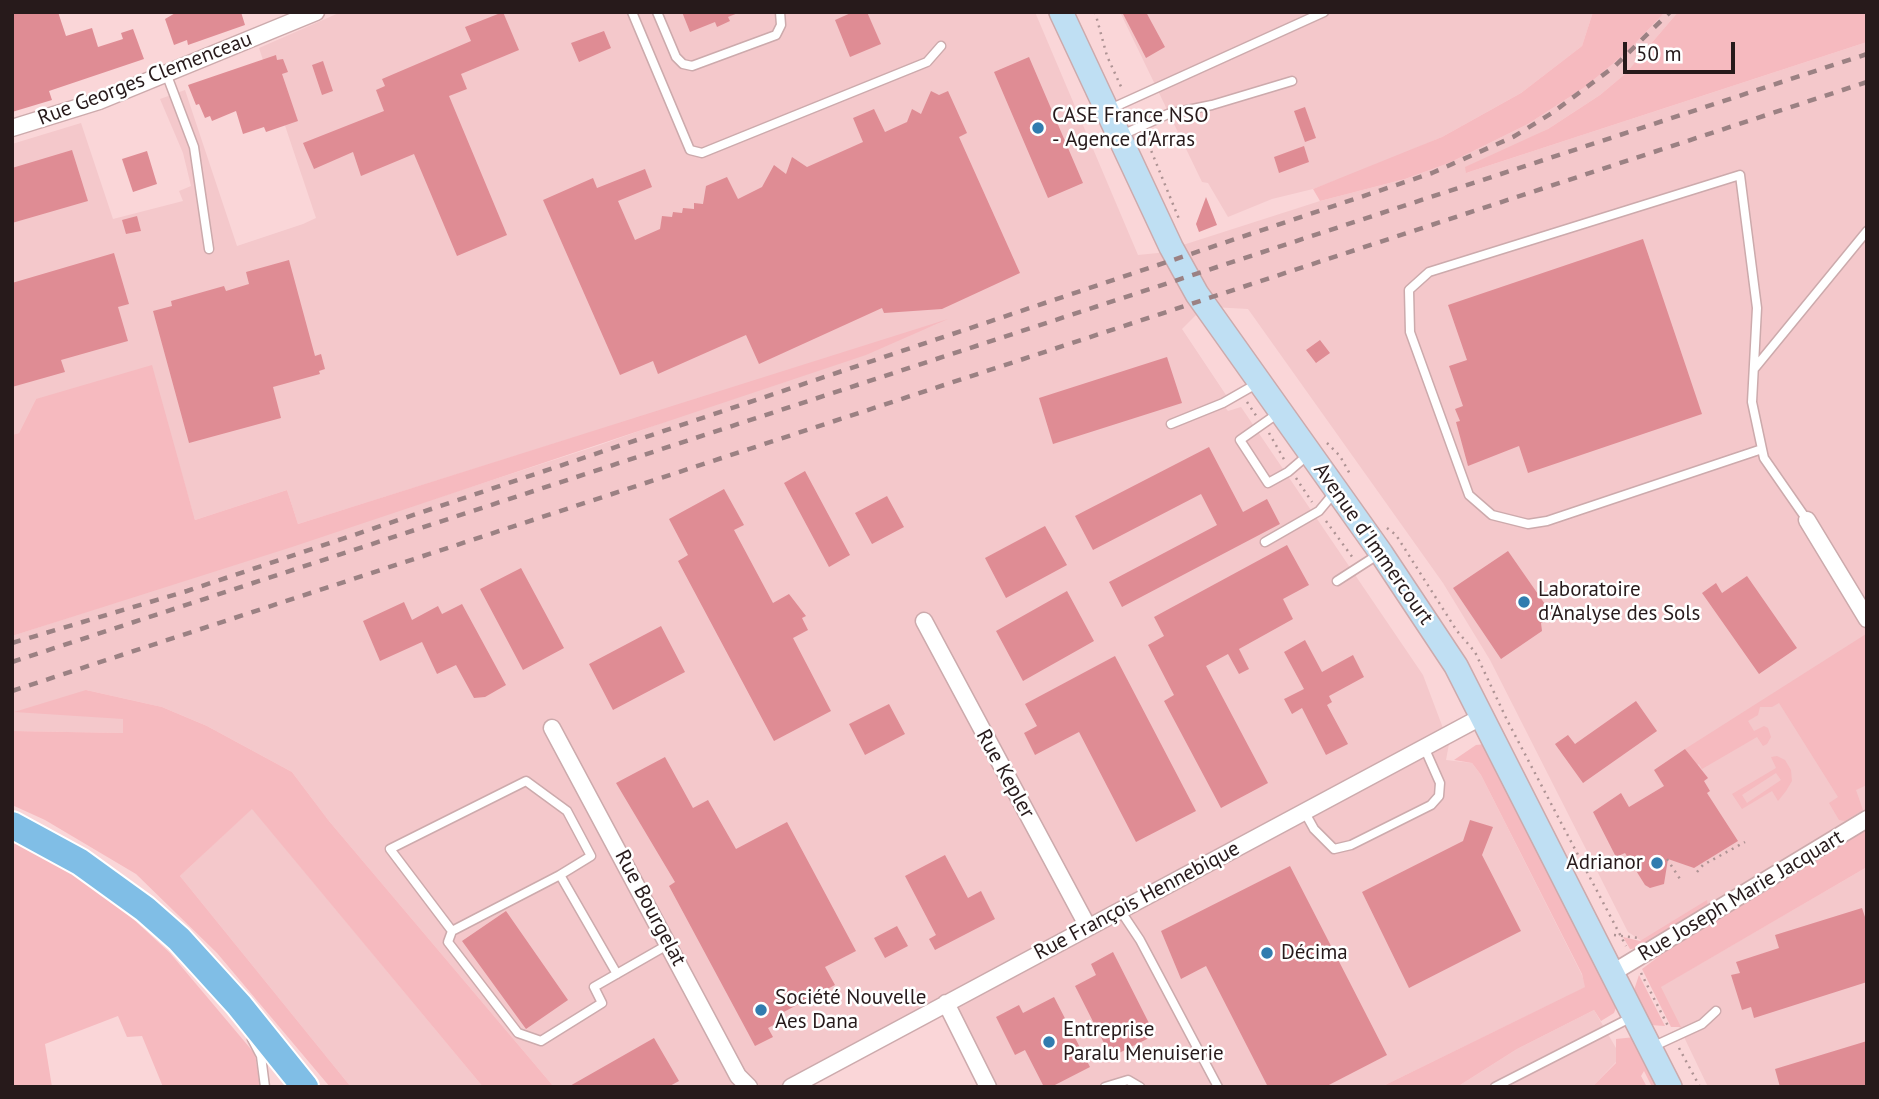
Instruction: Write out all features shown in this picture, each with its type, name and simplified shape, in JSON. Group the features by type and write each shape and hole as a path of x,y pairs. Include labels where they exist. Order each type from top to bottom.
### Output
{"main road":[{"name":"Avenue d'Immercourt","path":"1062,12 1106,111 1186,275 1279,412 1316,446 1343,484 1381,552 1491,710 1624,966 1635,1016 1670,1087"},
{"path":"12,825 113,883 179,939 243,1022 305,1087"}],"street":[{"name":"Rue Georges Clemenceau","path":"12,128 86,105 316,12"},
{"path":"1807,520 1867,619"},
{"name":"Rue Kepler","path":"924,621 1088,927"},
{"name":"Rue François Hennebique","path":"791,1087 1491,710"},
{"name":"Rue Bourgelat","path":"552,728 738,1076 749,1087"},
{"name":"Rue Joseph Marie Jacquart","path":"1624,966 1867,818"},
{"path":"946,1003 988,1087"}],"lane":[{"path":"632,12 690,150 702,153 927,62 942,46"},
{"path":"657,12 676,57 683,64 692,66 776,35 782,25 780,12"},
{"path":"1106,111 1324,12"},
{"path":"166,73 194,147 209,249"},
{"path":"1119,136 1168,114 1213,106 1292,81"},
{"path":"1762,449 1547,521 1528,524 1492,516 1469,495 1410,332 1409,290 1429,272 1740,175 1757,308 1752,402 1765,458 1807,520"},
{"path":"1754,369 1867,231"},
{"path":"1171,424 1223,403 1258,383"},
{"path":"1279,412 1240,440 1268,483 1287,472 1316,446"},
{"path":"1265,542 1319,511 1343,484"},
{"path":"1337,581 1381,552"},
{"path":"1304,811 1314,829 1335,849 1351,845 1431,805 1439,796 1440,783 1424,747"},
{"path":"452,931 390,849 526,781 566,811 591,856 452,931 448,942 519,1034 541,1041 602,1003 594,986 669,944"},
{"path":"560,875 617,974"},
{"path":"1120,910 1140,940 1219,1087"},
{"path":"1650,1047 1702,1024 1716,1011"},
{"path":"1496,1087 1635,1016"},
{"path":"243,1022 261,1056 265,1087"},
{"path":"1105,1087 1128,1080 1140,1087"}],"path":[{"path":"1095,12 1107,56 1128,101"},
{"path":"1140,127 1179,212 1180,222"},
{"path":"1316,446 1340,456 1343,484"},
{"path":"1380,522 1396,535 1480,662 1491,710 1620,935"},
{"path":"1697,872 1714,858 1745,842"},
{"path":"1667,859 1682,882"},
{"path":"1624,966 1674,1037 1700,1087"}],"shaded area":[{"path":"341,12 1035,12 1138,255 1158,253 1320,201 1405,179 1449,163 1528,124 1585,87 1627,52 1665,12 1678,12 1625,74 1600,95 1548,129 1466,173 1867,42 1867,819 1654,949 1628,932 1490,660 1443,583 1248,309 1212,307 1198,313 1182,329 1226,395 1219,400 1228,411 1241,407 1423,675 1449,744 1446,760 1472,763 1481,775 1586,987 1381,1087 988,1087 946,1004 791,1087 554,1087 329,821 292,772 207,726 162,707 86,690 124,720 123,733 12,731 12,636 600,445 940,323 298,524 287,490 195,520 178,461 36,399 19,433 12,435 12,144 81,123 113,219 183,201 179,191 191,186 183,153 160,99 185,90 237,246 303,224 316,218 259,48"},
{"path":"1120,12 1593,12 1582,46 1521,93 1442,137 1372,167 1313,189 1272,199 1228,217 1208,183 1202,182"},
{"path":"1593,12 1665,12 1627,52 1585,87 1528,124 1449,163 1405,179 1320,201 1313,189 1442,137 1521,93 1582,46"},
{"path":"1678,12 1867,12 1867,42 1466,173 1465,167 1548,129 1600,95 1625,74"},
{"path":"948,319 866,355 292,547 12,636 12,435 19,433 36,399 152,365 195,520 287,490 298,524"},
{"path":"1866,634 1867,785 1856,790 1863,810 1845,821 1839,820 1829,803 1838,797 1779,703 1772,707 1760,707 1758,715 1748,721 1754,731 1764,726 1768,728 1771,737 1767,744 1763,746 1757,737 1702,769 1699,764 1695,766 1685,749"},
{"path":"86,690 162,707 207,726 292,772 329,821 554,1087 483,1087 252,809 180,876 351,1087 330,1087 217,953 136,874 45,820 12,805 12,731 123,733 123,719 14,712"},
{"path":"1485,744 1618,1002 1614,1013 1601,1021 1594,1010 1517,1049 1457,1087 1381,1087 1585,987 1582,974 1481,775 1472,763 1454,760 1476,745"},
{"path":"1777,756 1785,760 1791,770 1792,781 1778,801 1772,791 1742,809 1732,794 1776,768 1771,757","holes":["1776,773 1781,780 1747,803 1742,795"]},
{"path":"252,808 483,1087 351,1087 180,876"},
{"path":"1867,819 1867,867 1661,987 1681,1027 1671,1027 1642,969 1658,957 1654,949"},
{"path":"12,836 92,881 170,953 255,1054 260,1087 163,1087 142,1036 127,1037 118,1016 45,1044 52,1087 12,1087"},
{"path":"1867,867 1867,1087 1708,1087 1660,987"},
{"path":"1707,900 1708,907 1640,948 1630,949 1623,937 1640,941"},
{"path":"1639,975 1665,1026 1650,1025 1636,1002 1634,990"},
{"path":"1594,1010 1616,1048 1616,1062 1592,1087 1457,1087 1517,1049"},
{"path":"1635,1037 1661,1087 1652,1087 1644,1071 1641,1076 1647,1087 1592,1087 1616,1063 1616,1039"}],"building":[{"path":"12,12 58,12 66,36 92,28 98,47 123,39 121,33 133,29 144,59 49,91 52,100 12,112"},
{"path":"177,12 241,12 245,25 188,45 187,40 174,45 165,19"},
{"path":"503,12 519,50 461,74 467,89 449,96 507,235 457,256 414,154 361,176 353,152 314,169 303,143 384,111 376,90 385,86 382,79 471,41 465,27"},
{"path":"682,12 738,13 728,17 730,21 717,27 715,22 690,32"},
{"path":"853,12 867,12 881,44 850,57 835,20"},
{"path":"1122,12 1146,12 1165,47 1146,58"},
{"path":"604,31 611,48 579,62 571,43"},
{"path":"276,55 277,60 283,59 288,72 282,74 298,121 266,132 264,127 243,134 236,111 212,121 210,116 205,118 188,85"},
{"name":"CASE France NSO - Agence d'Arras","path":"1029,57 1083,183 1048,198 994,72"},
{"path":"323,61 333,91 322,95 312,65"},
{"path":"931,91 939,95 948,91 967,133 959,137 1020,273 942,309 884,313 882,308 759,364 746,335 658,374 653,361 620,375 543,200 593,178 597,188 645,169 652,187 618,201 635,240 660,229 662,216 672,217 673,212 682,213 683,208 694,209 694,203 703,204 706,186 727,177 738,199 762,187 774,165 786,174 792,157 807,167 863,142 853,118 874,109 885,132 907,122 912,109 921,114"},
{"path":"1305,107 1316,138 1305,142 1294,111"},
{"path":"1304,146 1309,162 1279,173 1274,157"},
{"path":"72,150 88,201 12,223 12,168"},
{"path":"147,151 157,184 133,192 122,159"},
{"path":"1206,197 1217,225 1199,232 1196,224"},
{"path":"137,216 141,231 126,234 122,220"},
{"path":"1643,239 1702,414 1528,473 1519,446 1468,466 1456,422 1460,421 1455,409 1463,406 1449,366 1467,360 1448,305"},
{"path":"114,253 129,304 118,307 128,341 61,360 65,372 12,387 12,283"},
{"path":"289,260 315,356 321,354 325,369 319,371 320,374 273,387 281,418 189,443 153,311 172,306 171,301 224,286 226,291 249,284 246,272"},
{"path":"1320,340 1330,353 1316,363 1306,350"},
{"path":"1167,357 1182,403 1053,444 1039,398"},
{"path":"1209,447 1243,512 1267,499 1280,524 1122,607 1109,582 1217,525 1201,494 1093,550 1075,516"},
{"path":"805,471 850,555 829,567 784,483"},
{"path":"724,489 744,525 734,530 773,603 789,594 806,616 802,618 808,630 793,638 831,711 774,741 678,561 688,555 669,519"},
{"path":"887,496 904,527 872,544 855,513"},
{"path":"1045,526 1067,565 1006,598 985,558"},
{"path":"1287,545 1309,585 1283,599 1293,619 1239,649 1249,669 1239,674 1228,654 1206,666 1268,783 1221,808 1164,701 1174,695 1148,645 1164,636 1154,617"},
{"name":"Laboratoire d'Analyse des Sols","path":"1508,551 1556,620 1541,623 1542,631 1501,659 1453,588"},
{"path":"521,568 564,648 523,670 480,589"},
{"path":"1747,576 1797,648 1759,674 1702,593 1716,583 1722,593"},
{"path":"1067,591 1094,641 1023,681 996,631"},
{"path":"404,602 412,620 438,606 442,614 462,604 506,685 485,697 474,698 456,665 437,674 422,642 380,661 363,621"},
{"path":"661,626 685,672 613,710 589,664"},
{"path":"1305,640 1322,672 1353,655 1364,677 1329,696 1332,702 1327,705 1348,744 1326,755 1302,708 1292,714 1284,699 1304,689 1284,652"},
{"path":"1115,656 1196,811 1136,842 1079,732 1035,755 1024,733 1037,726 1025,704"},
{"path":"1636,701 1657,731 1583,783 1555,744 1568,735 1575,744"},
{"path":"889,704 905,734 865,755 849,724"},
{"path":"1685,749 1708,778 1704,781 1710,791 1707,793 1738,841 1694,868 1668,859 1664,884 1650,888 1645,885 1625,853 1616,857 1593,812 1621,793 1629,807 1664,786 1654,770"},
{"path":"665,757 693,808 708,800 736,849 787,822 856,951 825,967 835,985 778,1015 781,1021 768,1028 773,1037 755,1046 669,886 675,882 616,783"},
{"path":"1470,820 1493,827 1482,855 1521,931 1409,988 1362,892 1463,841"},
{"path":"945,855 968,898 981,891 995,919 935,950 929,939 936,935 905,876"},
{"path":"1290,866 1387,1055 1325,1087 1268,1087 1206,966 1181,979 1161,931"},
{"path":"1862,908 1867,923 1867,982 1754,1018 1751,1007 1742,1010 1731,975 1740,973 1736,962 1779,948 1775,935"},
{"path":"506,911 568,1000 526,1029 462,941"},
{"path":"897,926 908,946 885,958 874,938"},
{"path":"1113,952 1155,1035 1111,1057 1075,986 1096,975 1091,964"},
{"name":"Entreprise Paralu Menuiserie","path":"1054,997 1090,1067 1051,1087 1044,1087 1025,1050 1015,1055 996,1017 1019,1005 1023,1013"},
{"path":"654,1038 679,1081 668,1087 568,1087"},
{"path":"1867,1041 1867,1087 1780,1087 1775,1069"}],"railway":[{"path":"12,643 187,591 1432,173 1513,137 1552,113 1615,66 1670,12"},
{"path":"12,662 1867,54"},
{"path":"12,691 1867,82"}],"place":[{"name":"CASE France NSO - Agence d'Arras","path":"1038,128"},
{"name":"Laboratoire d'Analyse des Sols","path":"1524,602"},
{"name":"Adrianor","path":"1657,863"},
{"name":"Décima","path":"1267,953"},
{"name":"Société Nouvelle Aes Dana","path":"761,1010"},
{"name":"Entreprise Paralu Menuiserie","path":"1049,1042"}]}
